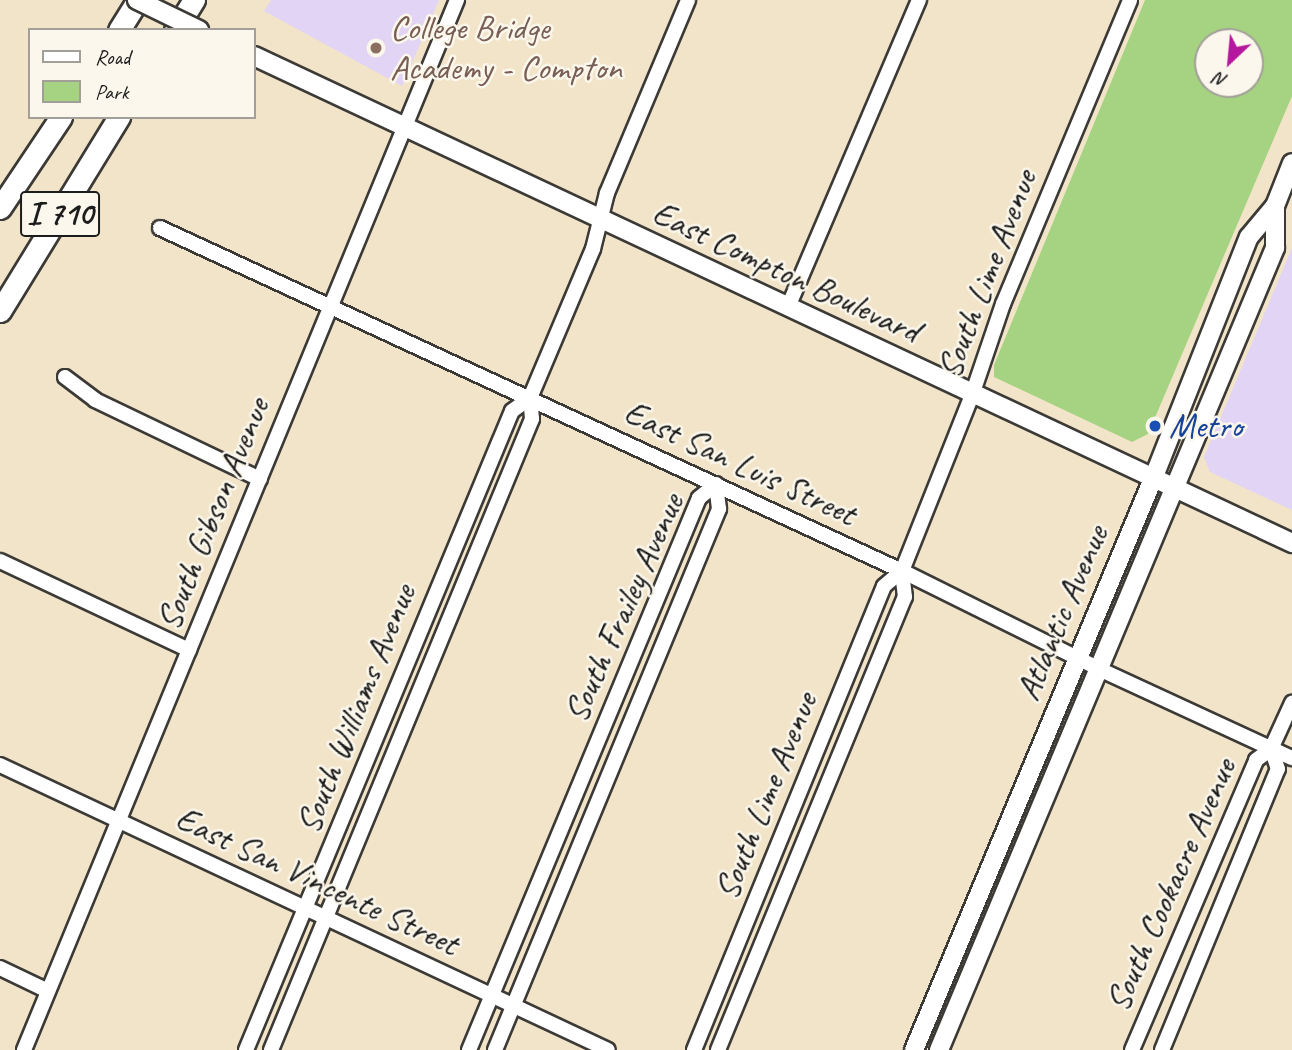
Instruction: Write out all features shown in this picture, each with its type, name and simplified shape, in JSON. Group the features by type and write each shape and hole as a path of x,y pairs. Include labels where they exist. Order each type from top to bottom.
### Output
{"highway":[{"path":"120,28 138,0"},
{"path":"176,28 194,0"},
{"name":"I 710","path":"0,208 60,119"},
{"name":"I 710","path":"0,311 119,119"}],"main road":[{"path":"138,0 195,28"},
{"name":"East Compton Boulevard","path":"256,57 1292,543"},
{"name":"Atlantic Avenue","path":"914,1050 1153,479 1249,237 1275,206 1292,163"},
{"name":"Atlantic Avenue","path":"939,1050 1275,248 1275,206"}],"street":[{"name":"South Gibson Avenue","path":"23,1050 457,0"},
{"name":"South Williams Avenue","path":"271,1050 532,419 530,398 593,249 599,217 688,0"},
{"path":"788,307 919,0"},
{"name":"South Lime Avenue","path":"718,1050 905,597 902,571 972,395 1003,304 1130,0"},
{"name":"East San Luis Street","path":"160,228 902,571 1097,668 1292,758"},
{"path":"65,377 95,400 260,479"},
{"name":"South Williams Avenue","path":"246,1050 512,411 530,398"},
{"name":"South Frailey Avenue","path":"468,1050 699,498 716,484"},
{"name":"South Frailey Avenue","path":"495,1050 719,509 716,484"},
{"path":"0,561 189,650"},
{"name":"South Lime Avenue","path":"694,1050 884,586 902,571"},
{"name":"South Cookacre Avenue","path":"1132,1050 1256,760 1271,748 1292,703"},
{"name":"South Cookacre Avenue","path":"1162,1050 1278,769 1271,748"},
{"name":"East San Vincente Street","path":"0,765 608,1050"},
{"path":"0,968 48,991"}],"shaded area":[{"name":"College Bridge Academy - Compton","path":"271,0 439,0 402,86 264,11"},
{"path":"1292,248 1292,510 1210,472 1204,457"}],"green space":[{"path":"1145,0 1292,0 1292,96 1148,434 1132,442 994,377 994,365"}],"place":[{"name":"College Bridge Academy - Compton","path":"376,48"},
{"name":"Metro","path":"1155,426"}]}
